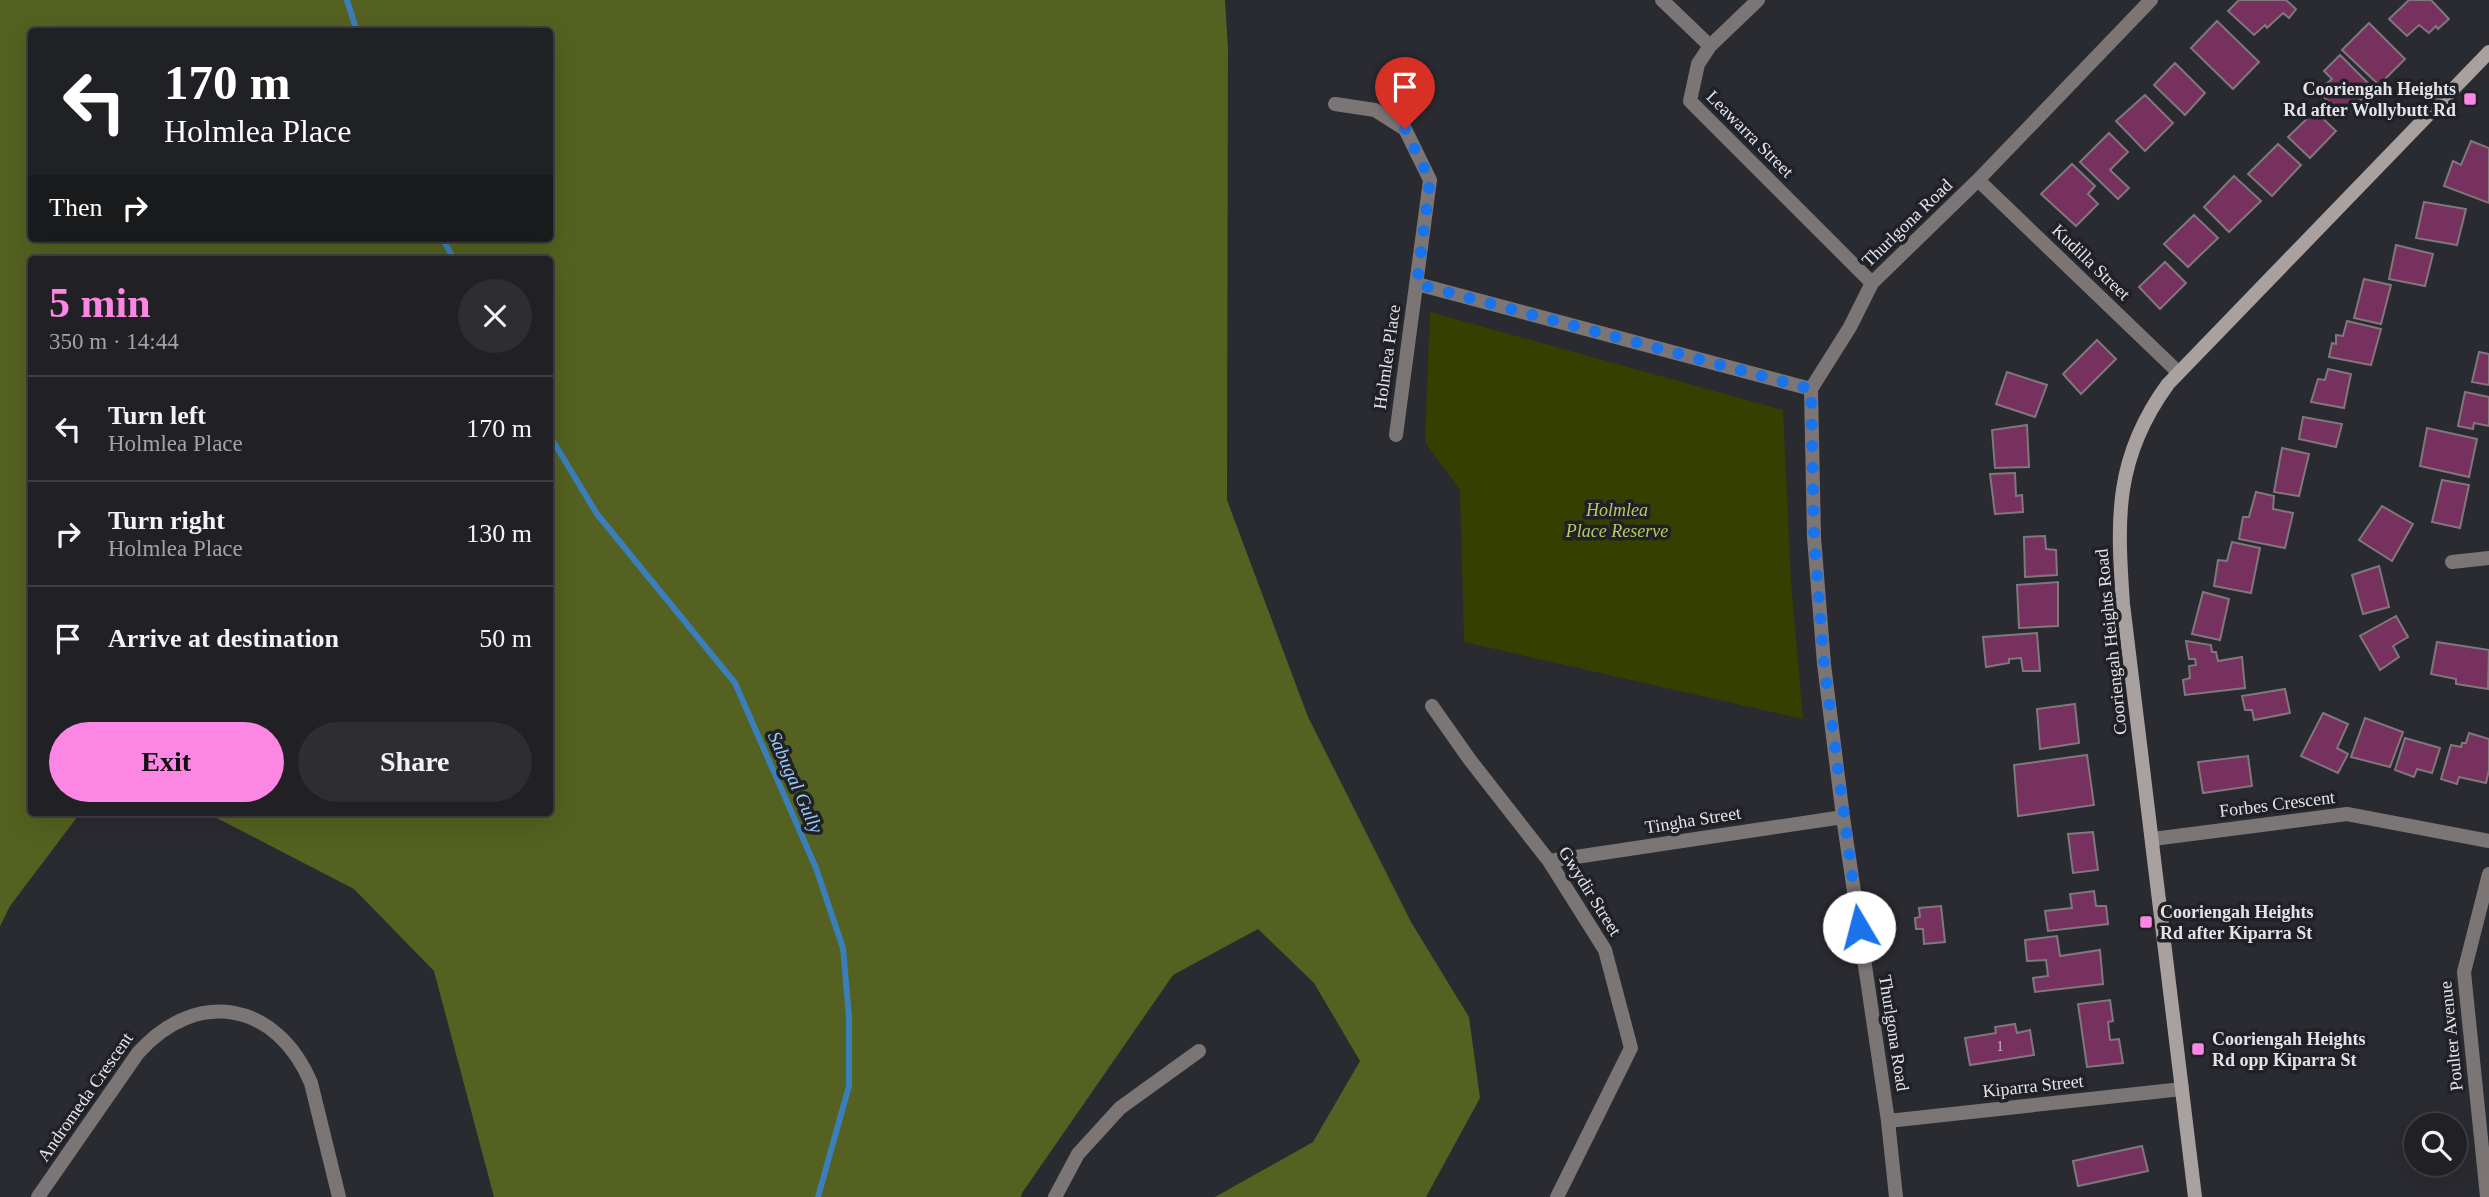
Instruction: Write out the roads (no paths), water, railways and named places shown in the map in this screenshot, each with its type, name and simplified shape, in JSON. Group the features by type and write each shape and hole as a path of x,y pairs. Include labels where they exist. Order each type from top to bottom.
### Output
{"street":[{"path":"1662,0 1710,46"},
{"name":"Leawarra Street","path":"1758,0 1710,46 1698,64 1689,101 1872,283"},
{"name":"Thurlgona Road","path":"1896,1197 1888,1121 1843,817 1824,664 1815,550 1811,389 1850,327 1872,283 1978,180 2151,0"},
{"name":"Cooriengah Heights Road","path":"2195,1197 2123,604 2119,510 2122,484 2137,436 2158,397 2178,372 2489,52"},
{"name":"Holmlea Place","path":"1335,104 1375,110 1405,129 1430,180 1396,435"},
{"name":"Kudilla Street","path":"1978,180 2178,372"},
{"name":"Holmlea Place","path":"1417,284 1811,389"},
{"path":"2452,562 2489,558"},
{"name":"Gwydir Street","path":"1432,706 1470,760 1549,861 1605,950 1631,1048 1557,1197"},
{"name":"Forbes Crescent","path":"2152,839 2347,814 2489,841"},
{"name":"Tingha Street","path":"1549,861 1843,817"},
{"name":"Poulter Avenue","path":"2487,1197 2464,972 2489,874"},
{"name":"Andromeda Crescent","path":"38,1197 138,1053 154,1035 175,1022 197,1014 223,1012 261,1022 279,1034 304,1066 311,1083 340,1197"},
{"path":"1055,1197 1077,1154 1120,1108 1199,1051"},
{"name":"Kiparra Street","path":"1888,1121 2182,1089"}],"waterway":[{"name":"Sabugal Gully","path":"347,0 356,28"},
{"name":"Sabugal Gully","path":"444,242 452,256"},
{"name":"Sabugal Gully","path":"553,441 597,514 735,683 816,868 843,948 849,1017 849,1086 818,1197"}],"place":[{"name":"Cooriengah Heights Rd after Wollybutt Rd","path":"2470,99"},
{"name":"Cooriengah Heights Rd after Kiparra St","path":"2146,922"},
{"name":"Cooriengah Heights Rd opp Kiparra St","path":"2198,1049"}],"park label":[{"name":"Holmlea Place Reserve","path":"1617,520"}]}
